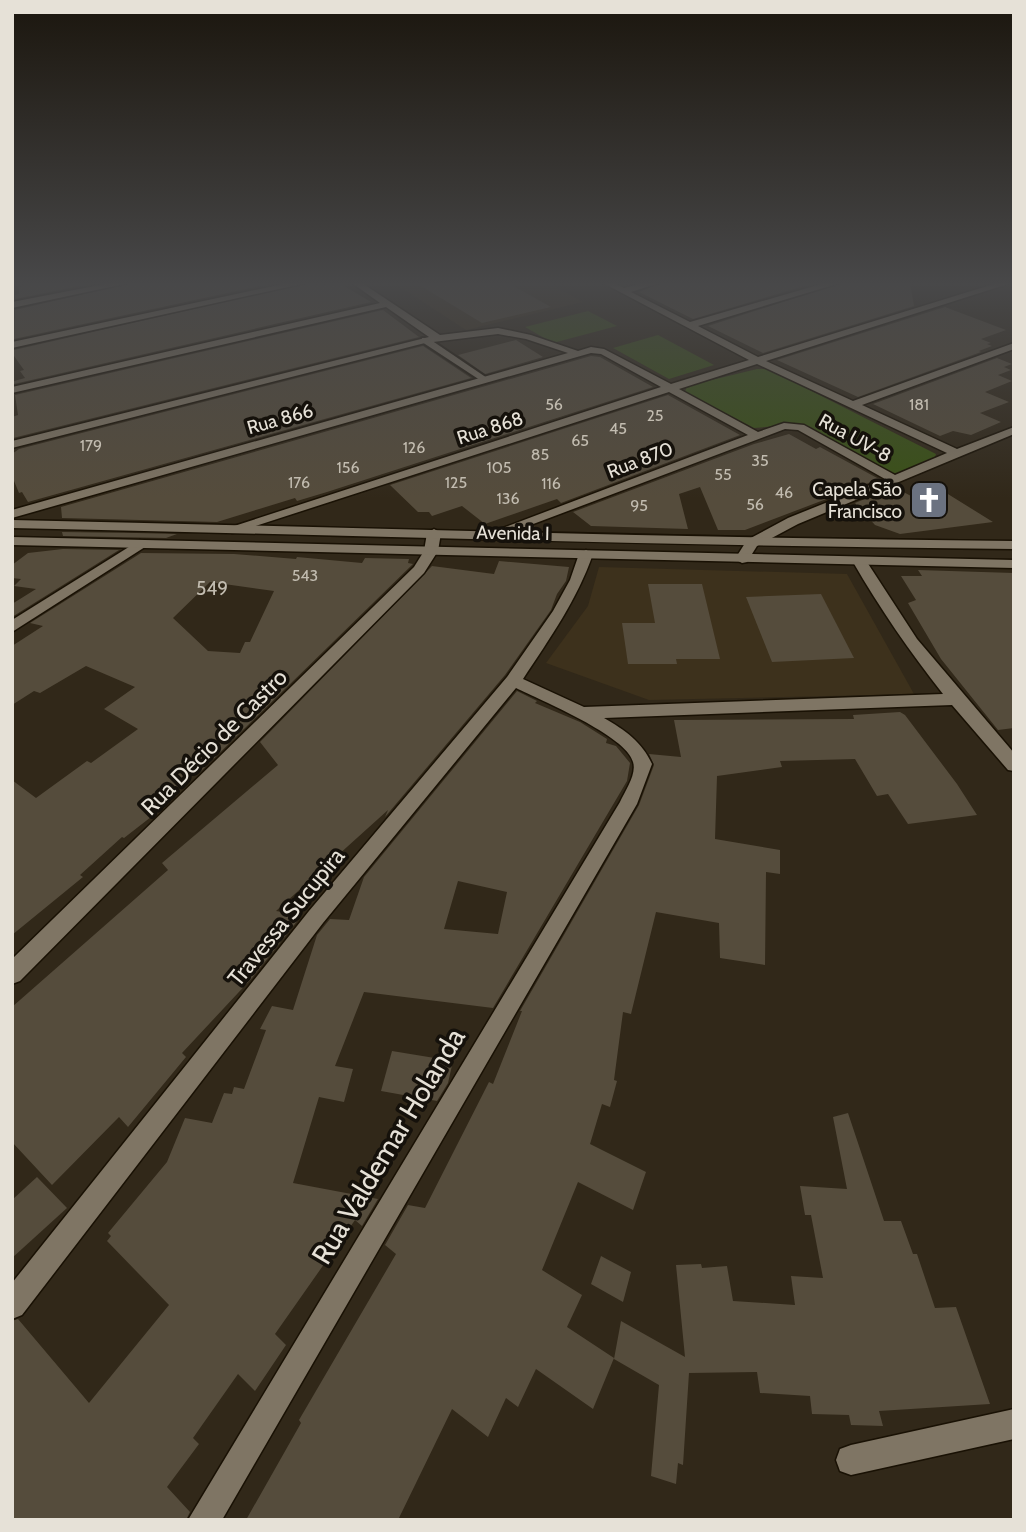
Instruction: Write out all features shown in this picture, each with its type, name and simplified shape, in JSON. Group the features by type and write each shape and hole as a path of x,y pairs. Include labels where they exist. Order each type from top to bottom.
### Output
{"street":[{"path":"12,390 167,354"},
{"path":"12,445 368,354"},
{"name":"Rua 866","path":"12,514 577,354"},
{"name":"Rua 866","path":"607,354 670,388"},
{"path":"745,354 958,454"},
{"name":"Rua 868","path":"232,529 779,354"},
{"path":"852,405 991,354"},
{"path":"670,388 755,435"},
{"name":"Rua 870","path":"494,534 755,435 784,426 800,427"},
{"name":"Rua UV-8","path":"800,427 894,478"},
{"path":"743,559 752,542 793,522 1014,430"},
{"name":"Avenida I","path":"12,524 232,529 586,554 1014,564"},
{"name":"Avenida I","path":"12,541 140,544 432,542 494,534 752,542 1014,545"},
{"name":"Rua Décio de Castro","path":"12,974 419,570 432,542"},
{"path":"12,627 140,544"},
{"name":"Travessa Sucupira","path":"12,1306 316,916 513,681 560,612 577,580 586,554"},
{"path":"860,562 885,607 955,699 1014,765"},
{"name":"Rua Valdemar Holanda","path":"204,1520 628,804 643,766 639,753 630,744 580,713 513,681"},
{"path":"580,713 744,709 955,699"},
{"path":"851,1460 1014,1424"}],"lane":[{"path":"447,354 486,380"}],"shaded area":[{"path":"599,567 847,574 914,694 649,700 546,663 588,606"}],"green space":[{"path":"625,354 694,354 714,365 669,379"},
{"path":"757,369 768,369 936,454 934,460 903,475 887,472 800,424 754,428 685,392 687,386"}],"building":[{"path":"142,354 14,384 14,381 25,378 20,371 24,370 14,356"},
{"path":"190,354 349,354 13,438 12,417 18,415 15,395"},
{"path":"390,354 436,354 471,378 28,502 22,492 19,493 12,476 12,454 19,449"},
{"path":"539,354 543,357 485,374 458,355"},
{"path":"794,354 974,354 858,397 777,360"},
{"path":"591,356 600,357 653,387 327,492 297,501 295,498 217,522 62,518 61,507"},
{"path":"997,358 1012,364 1004,367 1011,370 998,375 1012,381 985,392 1009,402 980,413 1001,422 971,435 953,431 940,436 873,404"},
{"path":"668,395 740,435 561,503 557,499 485,524 462,506 432,516 429,512 418,512 390,485"},
{"path":"789,434 816,449 820,447 879,479 745,530 718,530 700,487 679,494 688,529 591,526 573,512 754,444"},
{"name":"Capela São Francisco","path":"935,486 993,522 900,534 875,525 855,503 894,487 911,496"},
{"path":"62,532 177,534 166,538 63,536"},
{"path":"63,549 119,550 12,617 12,604 36,589 14,586 21,579 12,578 12,565 28,553"},
{"path":"141,553 234,554 362,563 365,558 409,559 408,563 413,564 199,773 197,771 146,813 151,817 122,837 80,875 83,877 12,935 12,780 36,798 138,729 104,709 135,687 86,666 40,693 34,691 12,705 12,646 43,626 30,623","holes":["210,582 274,591 250,642 245,642 240,653 208,651 173,618"]},
{"path":"499,561 569,567 566,581 551,610 505,675 385,817 388,810 276,911 302,915 252,978 182,1053 186,1057 128,1127 119,1117 52,1185 12,1142 12,1007 168,870 162,863 278,765 260,742 432,566 494,574"},
{"path":"918,570 1014,573 1014,728 998,730 941,659 908,603 916,600 901,576 922,576"},
{"path":"648,584 702,584 720,659 676,659 677,664 628,664 622,623 655,623"},
{"path":"821,594 854,658 772,662 746,597"},
{"path":"517,691 537,701 535,703 580,722 607,739 606,743 616,746 630,763 627,781 493,1008 364,992 335,1066 353,1069 344,1102 319,1097 293,1183 378,1199 362,1226 355,1220 275,1334 286,1345 255,1391 238,1374 193,1438 199,1444 167,1487 190,1512 186,1520 12,1520 12,1321 18,1319 89,1403 169,1305 107,1241 111,1236 108,1233 167,1162 185,1118 212,1123 224,1093 232,1094 234,1087 244,1089 266,1030 260,1029 272,1006 293,1010 317,935 330,919 349,920 364,877","holes":["458,881 507,892 498,934 444,929"]},
{"path":"900,712 957,784 977,815 908,824 888,794 877,796 855,759 780,761 782,767 717,776 715,839 780,850 780,874 766,872 765,965 720,958 719,923 656,912 631,1014 623,1012 614,1080 617,1081 610,1107 602,1104 590,1144 646,1172 633,1210 578,1182 542,1270 582,1295 567,1327 614,1358 593,1409 536,1369 518,1407 506,1398 488,1437 452,1409 398,1520 246,1520 301,1423 299,1420 396,1254 385,1245 408,1205 425,1208 489,1082 493,1084 520,1011 639,805 654,765 649,754 681,757 674,720 854,719 853,715"},
{"path":"392,1051 453,1061 448,1083 437,1101 381,1091"},
{"path":"848,1113 884,1221 901,1221 913,1254 917,1254 935,1308 956,1307 990,1404 879,1411 883,1426 851,1425 849,1415 812,1414 810,1396 760,1393 757,1372 689,1373 683,1465 678,1463 676,1484 651,1476 659,1385 614,1359 621,1321 685,1357 676,1265 701,1264 702,1268 727,1266 733,1301 795,1305 791,1276 823,1278 811,1215 805,1215 800,1186 847,1189 833,1117"},
{"path":"37,1177 67,1208 12,1258 12,1200"},
{"path":"601,1256 631,1272 623,1302 591,1284"}],"place":[{"name":"Capela São Francisco","path":"929,500"}]}
